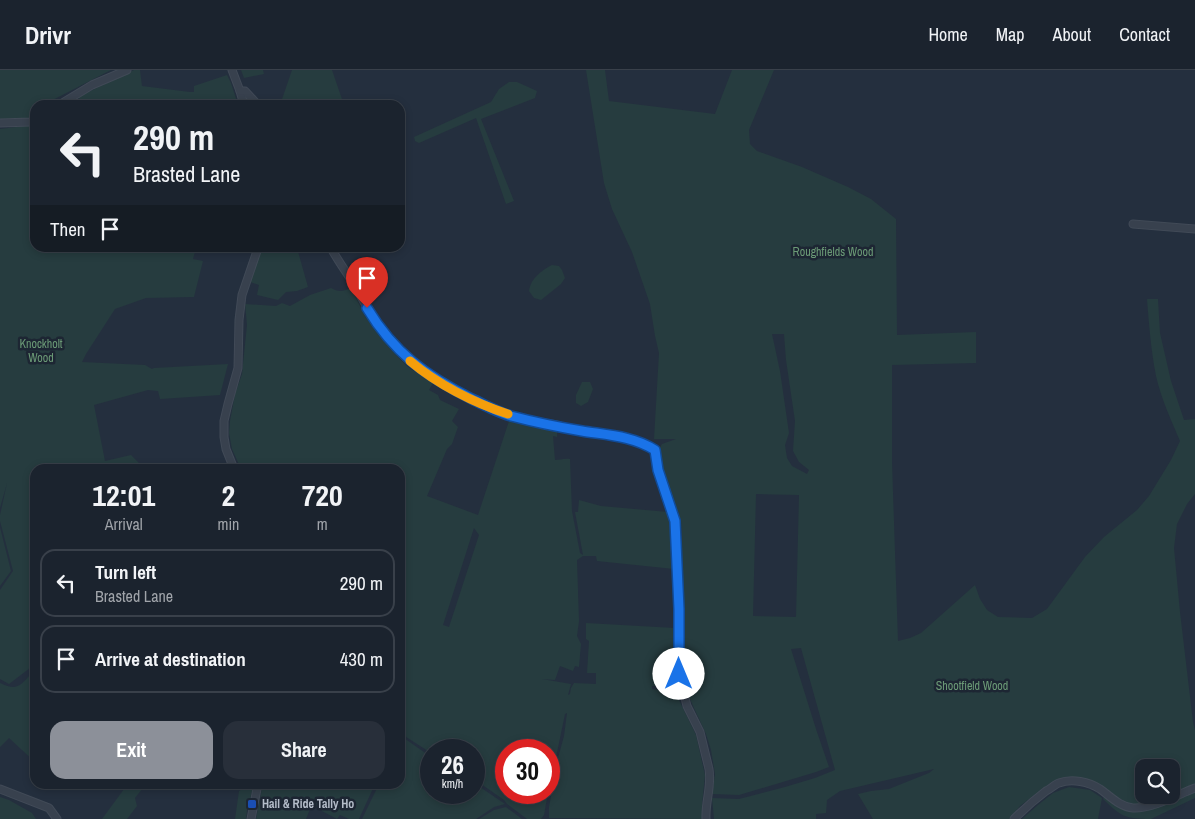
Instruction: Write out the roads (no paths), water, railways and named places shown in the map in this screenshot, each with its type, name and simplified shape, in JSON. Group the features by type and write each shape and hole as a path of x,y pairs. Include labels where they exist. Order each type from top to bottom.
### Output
{"street":[{"path":"67,100 92,85 127,70"},
{"path":"232,70 243,100"},
{"path":"240,91 246,91 254,100"},
{"path":"0,123 30,122"},
{"path":"1133,224 1195,229"},
{"path":"232,464 226,449 224,421 238,368 239,320 242,295 257,252"},
{"path":"333,252 388,339 408,360 438,381 490,408 510,415 640,442 655,450 658,470 675,521 679,609 679,674 687,706 700,732 709,769 706,819"},
{"path":"1014,819 1036,798 1058,783 1077,781 1089,784 1098,788 1119,804 1131,808 1140,808 1154,804 1195,788"},
{"path":"0,789 49,808 57,819"},
{"path":"250,819 257,789"}],"place":[{"name":"Hail & Ride Tally Ho","path":"252,804"}],"park label":[{"name":"Roughfields Wood","path":"833,252"},
{"name":"Knockholt Wood","path":"41,351"},
{"name":"Shootfield Wood","path":"972,686"}]}
